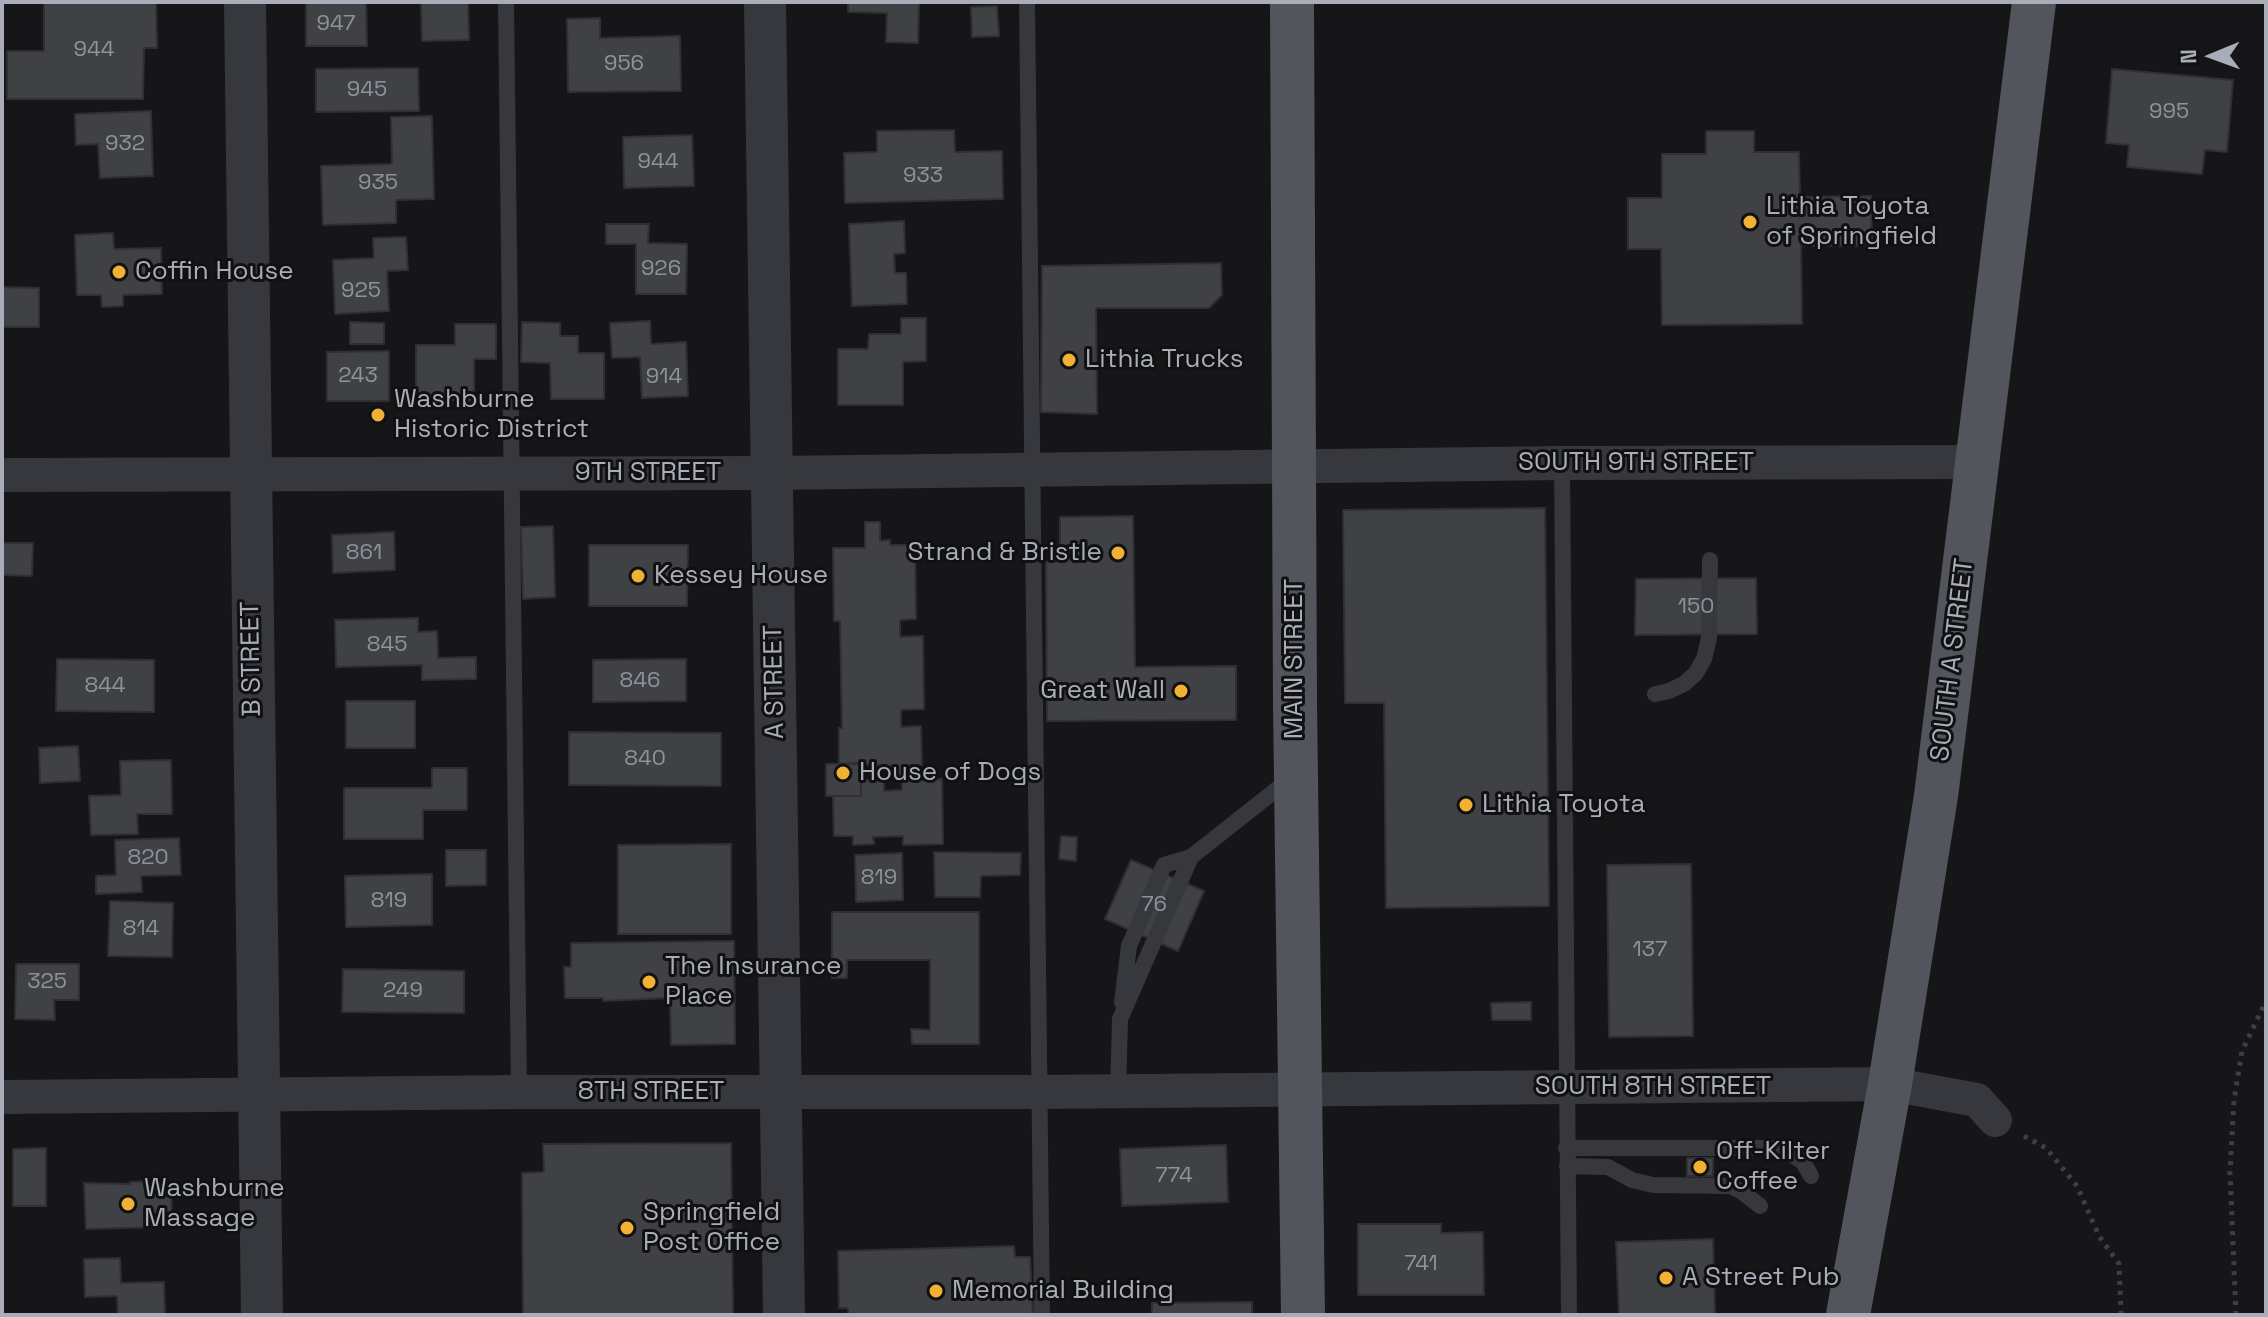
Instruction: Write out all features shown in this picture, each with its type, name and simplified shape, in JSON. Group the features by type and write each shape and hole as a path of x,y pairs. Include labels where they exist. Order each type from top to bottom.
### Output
{"main road":[{"name":"MAIN STREET","path":"1292,2 1296,774 1303,1315"},
{"name":"SOUTH A STREET","path":"1848,1315 1890,1084 1936,796 2034,2"}],"street":[{"name":"B STREET","path":"245,2 262,1315"},
{"name":"A STREET","path":"765,2 784,1315"},
{"name":"SOUTH 9TH STREET","path":"1294,467 1978,462"},
{"name":"9TH STREET","path":"2,475 773,473 1294,467"},
{"name":"SOUTH 8TH STREET","path":"1300,1088 1890,1084 1977,1100 1995,1120"},
{"name":"8TH STREET","path":"2,1097 1300,1088"}],"lane":[{"path":"506,2 519,1092"},
{"path":"1027,2 1042,1315"},
{"path":"1562,463 1569,1315"},
{"path":"1655,694 1684,684 1696,673 1704,659 1709,638 1710,560"},
{"path":"1118,1091 1120,1019 1191,857 1296,774"},
{"path":"1566,1148 1775,1148 1803,1162 1811,1176"},
{"path":"1567,1166 1608,1167 1632,1180 1653,1185 1730,1186 1760,1206"}],"path":[{"path":"2236,1315 2230,1172 2234,1100 2242,1051 2266,1001"},
{"path":"1995,1120 2046,1148 2077,1186 2099,1236 2119,1264 2121,1313 2125,1315"}],"building":[{"path":"44,2 156,2 157,48 144,48 143,99 7,99 7,51 44,51"},
{"path":"306,2 366,2 367,46 306,46"},
{"path":"421,2 468,2 469,40 422,41"},
{"path":"848,2 919,2 918,43 886,42 887,13 848,12"},
{"path":"997,6 999,36 972,37 971,7"},
{"path":"600,18 600,38 680,36 681,91 568,92 567,19"},
{"path":"418,68 419,111 316,112 316,69"},
{"path":"2112,69 2233,80 2227,152 2205,150 2202,174 2127,167 2129,145 2106,143"},
{"path":"151,111 153,176 100,178 98,144 76,145 75,114"},
{"path":"432,116 434,199 396,200 396,223 323,225 321,166 392,164 391,117"},
{"path":"954,130 955,152 1002,151 1003,199 845,203 844,153 877,152 877,131"},
{"name":"Lithia Toyota of Springfield","path":"1706,131 1754,131 1754,152 1799,152 1800,197 1871,196 1872,246 1801,246 1802,324 1662,325 1661,249 1628,249 1628,198 1662,198 1662,154 1706,154"},
{"path":"692,135 694,186 624,188 623,137"},
{"path":"904,221 905,253 894,254 895,273 906,273 907,304 852,306 849,224"},
{"path":"606,224 649,224 648,243 687,244 686,294 636,294 636,244 606,244"},
{"name":"Coffin House","path":"113,233 114,249 161,248 162,294 123,295 123,306 102,307 101,295 77,295 75,235"},
{"path":"406,237 408,270 387,271 389,311 335,314 333,260 374,258 373,238"},
{"name":"Lithia Trucks","path":"1221,263 1222,295 1209,308 1096,308 1097,414 1041,412 1042,266"},
{"path":"2,287 39,288 39,327 2,327"},
{"path":"901,318 926,318 926,361 903,362 903,405 838,405 838,349 868,349 869,334 901,334"},
{"path":"650,321 651,344 686,342 688,396 642,398 640,357 612,358 610,323"},
{"path":"350,322 384,323 384,344 350,344"},
{"path":"522,322 560,323 560,336 578,336 578,353 604,353 604,399 551,399 550,363 521,362"},
{"path":"455,324 496,324 496,359 474,359 474,401 416,400 416,345 455,345"},
{"path":"389,351 389,401 327,401 327,352"},
{"name":"Lithia Toyota","path":"1545,508 1549,906 1386,908 1384,703 1345,703 1343,510"},
{"path":"1133,516 1135,667 1236,666 1236,720 1047,721 1046,562 1060,561 1060,517"},
{"path":"865,522 880,522 880,541 890,540 890,545 915,545 916,619 900,620 900,637 923,636 924,709 901,710 901,727 921,726 922,765 903,765 903,776 887,776 887,766 839,763 839,728 842,728 840,621 834,621 833,548 865,548"},
{"path":"553,526 555,597 523,599 521,527"},
{"path":"394,532 395,570 333,573 332,535"},
{"path":"2,543 33,543 32,576 2,575"},
{"name":"Kessey House","path":"589,545 688,545 687,606 589,606"},
{"path":"1756,578 1757,634 1635,635 1636,579"},
{"path":"418,618 418,632 437,631 438,658 476,657 476,679 422,680 422,665 336,667 335,620"},
{"path":"57,659 154,660 154,712 56,711"},
{"path":"686,659 686,701 593,702 593,660"},
{"path":"346,701 415,701 415,748 346,748"},
{"path":"569,732 721,733 721,786 569,785"},
{"path":"78,746 80,781 40,783 39,748"},
{"path":"171,760 172,814 137,814 138,834 91,835 89,796 121,795 120,761"},
{"name":"House of Dogs","path":"861,763 861,796 826,796 826,764"},
{"path":"432,768 467,768 467,810 423,810 423,839 344,839 344,788 432,788"},
{"path":"942,779 943,844 903,845 903,836 873,837 874,844 853,845 853,836 834,836 833,796 861,796 861,780 884,780 884,791 902,790 902,780"},
{"path":"1061,836 1077,837 1076,861 1059,859"},
{"path":"179,838 181,875 141,876 142,892 96,894 96,876 116,875 115,840"},
{"path":"731,844 731,934 618,934 618,845"},
{"path":"446,850 486,850 486,885 446,886"},
{"path":"934,852 1021,853 1020,875 981,876 980,897 935,897"},
{"path":"902,853 903,900 856,902 855,855"},
{"path":"1131,860 1204,891 1178,951 1105,919"},
{"path":"1691,864 1693,1036 1609,1037 1607,865"},
{"path":"432,874 432,925 346,927 345,876"},
{"path":"110,901 173,903 172,957 108,956"},
{"path":"832,912 979,912 979,1044 912,1044 911,1029 930,1030 930,960 847,960 847,978 832,978"},
{"name":"The Insurance Place","path":"734,941 735,1044 671,1045 670,998 603,1001 603,998 565,998 564,967 571,967 571,943"},
{"path":"16,964 79,964 79,1000 54,1000 55,1020 15,1019"},
{"path":"343,969 464,971 464,1013 342,1012"},
{"path":"1531,1002 1531,1020 1492,1020 1491,1003"},
{"name":"Springfield Post Office","path":"731,1143 733,1315 523,1315 522,1173 544,1172 543,1144"},
{"path":"1226,1145 1228,1202 1122,1206 1120,1149"},
{"path":"46,1148 46,1206 13,1206 13,1149"},
{"name":"Off-Kilter Coffee","path":"1687,1158 1713,1158 1713,1176 1687,1176"},
{"name":"Washburne Massage","path":"159,1181 159,1185 171,1185 172,1224 86,1229 84,1183"},
{"path":"1358,1224 1441,1224 1441,1233 1483,1232 1484,1295 1358,1295"},
{"name":"A Street Pub","path":"1713,1239 1715,1315 1619,1315 1616,1242"},
{"name":"Memorial Building","path":"1014,1246 1015,1257 1030,1257 1033,1315 848,1315 848,1308 839,1308 838,1251"},
{"path":"120,1258 121,1283 164,1282 165,1315 118,1315 117,1296 85,1297 84,1259"},
{"path":"1252,1302 1252,1315 1152,1315 1152,1303"}],"place":[{"name":"Lithia Toyota of Springfield","path":"1750,222"},
{"name":"Coffin House","path":"119,272"},
{"name":"Lithia Trucks","path":"1069,360"},
{"name":"Washburne Historic District","path":"378,415"},
{"name":"Strand & Bristle","path":"1118,553"},
{"name":"Kessey House","path":"638,576"},
{"name":"Great Wall","path":"1181,691"},
{"name":"House of Dogs","path":"843,773"},
{"name":"Lithia Toyota","path":"1466,805"},
{"name":"The Insurance Place","path":"649,982"},
{"name":"Off-Kilter Coffee","path":"1700,1167"},
{"name":"Washburne Massage","path":"128,1204"},
{"name":"Springfield Post Office","path":"627,1228"},
{"name":"A Street Pub","path":"1666,1278"},
{"name":"Memorial Building","path":"936,1291"}]}
